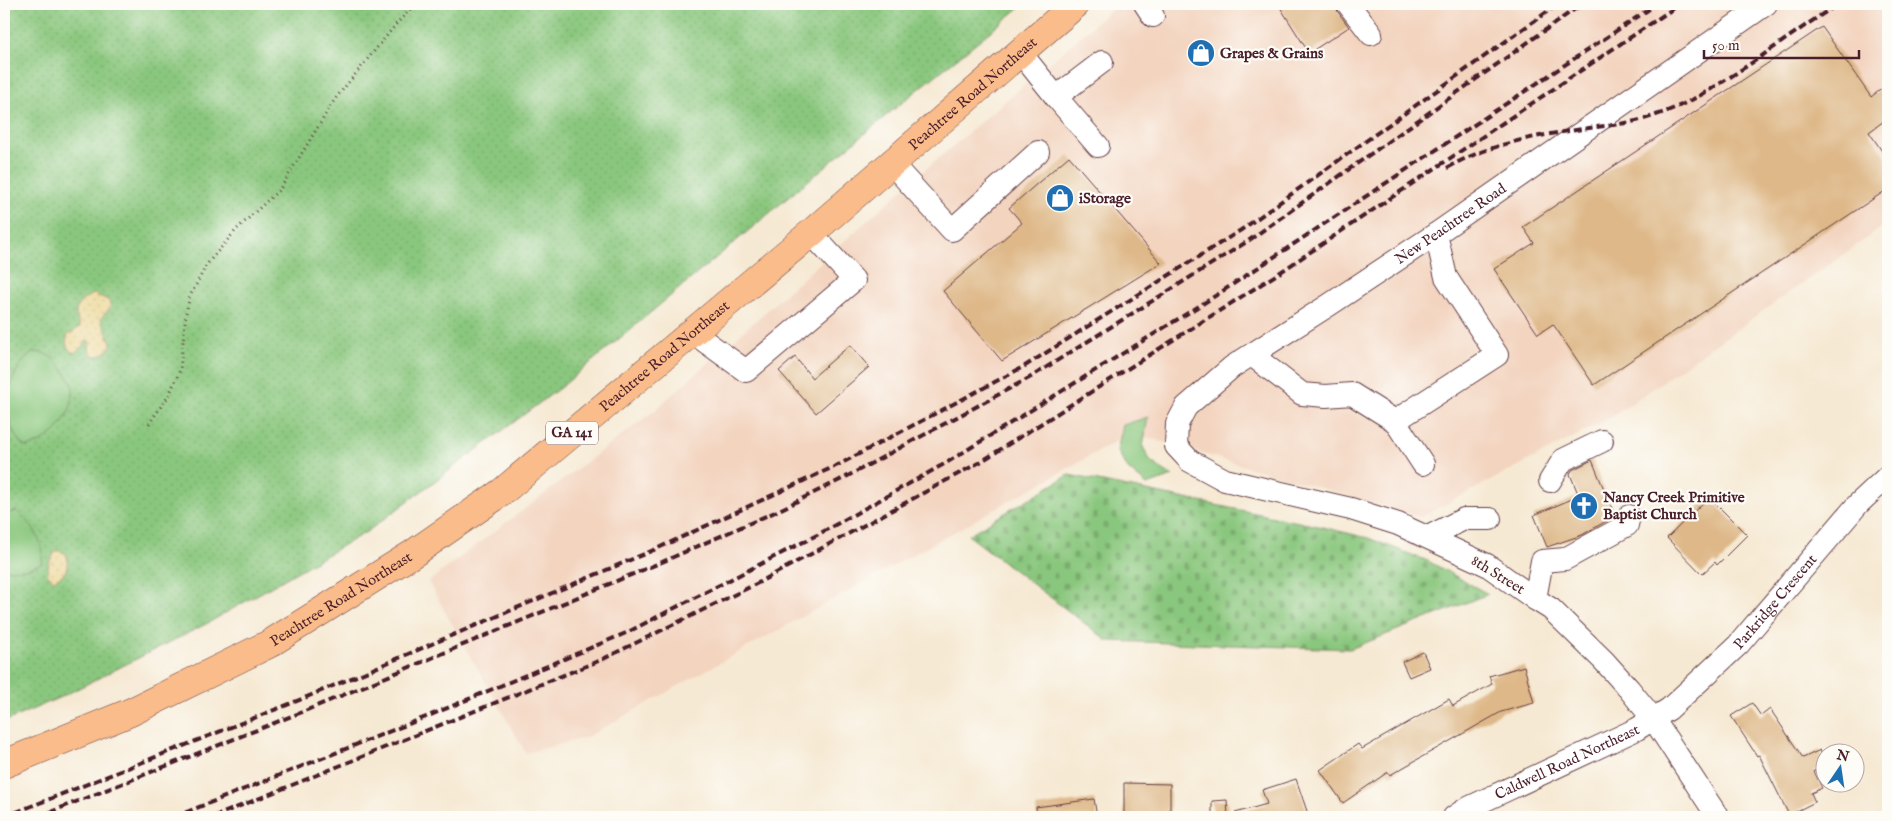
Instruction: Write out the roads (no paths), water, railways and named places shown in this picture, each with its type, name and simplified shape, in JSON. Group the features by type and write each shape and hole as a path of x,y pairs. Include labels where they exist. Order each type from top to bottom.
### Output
{"highway":[{"name":"Peachtree Road Northeast","path":"4,764 131,712 270,644 398,563 502,492 812,233 1076,4"}],"street":[{"path":"1348,4 1371,34"},
{"name":"New Peachtree Road","path":"1190,461 1176,446 1177,424 1186,407 1232,368 1436,234 1766,4"},
{"path":"1020,52 1098,146"},
{"path":"1056,97 1102,62"},
{"path":"891,163 952,230 1038,152"},
{"path":"692,332 746,372 854,280 812,233"},
{"path":"1395,421 1497,354 1446,277 1436,234"},
{"path":"1252,354 1302,394 1326,396 1352,394 1395,421 1423,464"},
{"path":"1550,481 1563,460 1602,441"},
{"name":"8th Street","path":"1190,461 1225,480 1351,510 1398,524 1487,566 1535,598 1551,609 1604,661 1654,720 1718,817"},
{"name":"Parkridge Crescent","path":"1654,720 1738,645 1858,504 1888,476"},
{"path":"1535,598 1542,561 1565,559 1627,525 1629,516"},
{"path":"1428,537 1464,519 1490,518"},
{"name":"Caldwell Road Northeast","path":"1454,817 1466,809 1654,720"}],"railway":[{"path":"4,817 302,699 656,549 840,464 1025,366 1241,230 1558,4"},
{"path":"38,817 307,710 662,562 775,512 846,477 1031,377 1248,241 1582,4"},
{"path":"174,817 426,717 626,633 817,535 946,463 1212,298 1657,4"},
{"path":"213,817 601,660 756,584 982,461 1279,273 1680,4"},
{"path":"1447,168 1463,159 1516,141 1632,122 1670,110 1720,83 1838,4"}],"place":[{"name":"Grapes & Grains","path":"1201,53"},
{"name":"iStorage","path":"1060,198"},
{"name":"Nancy Creek Primitive Baptist Church","path":"1584,506"}]}
